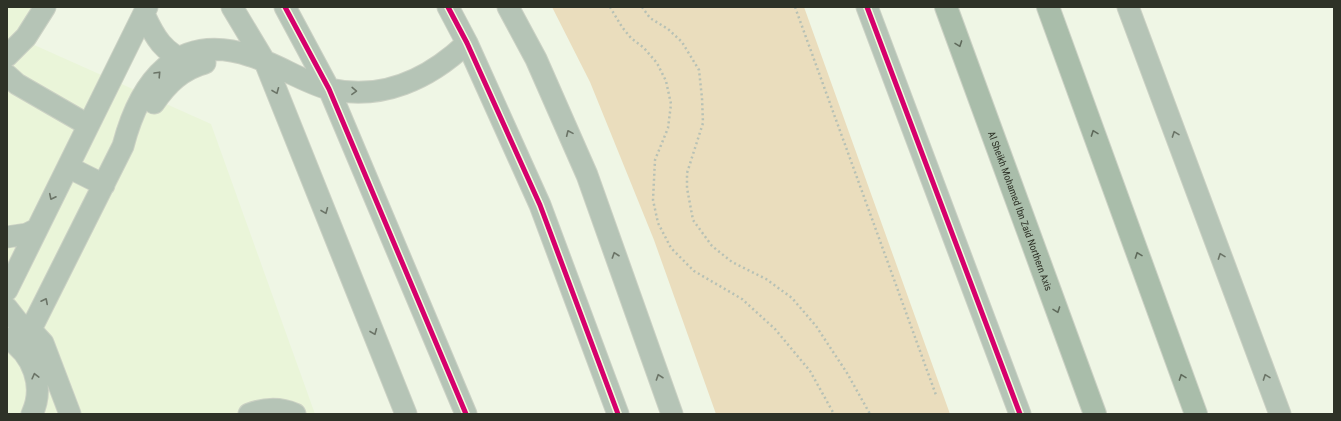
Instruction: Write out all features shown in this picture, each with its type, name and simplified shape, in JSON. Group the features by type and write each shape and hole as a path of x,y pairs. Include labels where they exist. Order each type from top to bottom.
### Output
{"highway":[{"name":"Al Sheikh Mohamed Ibn Zaid Northern Axis","path":"946,7 1096,414"},
{"path":"1048,7 1196,414"}],"street":[{"path":"7,56 26,37 45,7"},
{"path":"232,7 265,62 406,414"},
{"path":"285,7 328,88 466,414"},
{"path":"448,7 467,43 540,205 618,414"},
{"path":"508,7 536,59 587,174 672,414"},
{"path":"867,7 1020,414"},
{"path":"1128,7 1280,414"},
{"path":"150,14 158,42 187,62 226,60 250,64 265,62 328,88 354,92 379,90 404,84 427,74 448,60 467,43"},
{"path":"7,290 88,125 150,14"},
{"path":"32,414 37,395 37,383 34,370 14,343 30,330 123,146 139,126 166,86 184,71 187,62"},
{"path":"7,75 16,84 88,125"},
{"path":"68,167 104,185"},
{"path":"7,237 27,234 37,228"},
{"path":"7,308 18,322 30,330 43,343 70,414"},
{"path":"249,414 272,408 287,410 294,414"}],"path":[{"path":"610,7 613,15 631,38 644,48 657,63 666,82 671,104 668,128 655,160 653,200 658,223 671,248 694,271 742,299 775,329 810,371 834,414"},
{"path":"642,7 650,18 668,29 682,42 699,70 703,123 687,173 687,188 693,220 712,246 732,262 766,279 792,298 816,326 847,373 870,414"},
{"path":"795,7 936,395"}],"shaded area":[{"path":"7,7 52,7 32,44 211,124 315,414 7,414"},
{"path":"552,7 804,7 950,414 716,414 654,240 590,82"}],"cycle path":[{"path":"285,7 329,89 466,414"},
{"path":"448,7 467,43 540,205 618,414"},
{"path":"867,7 1020,414"}]}
